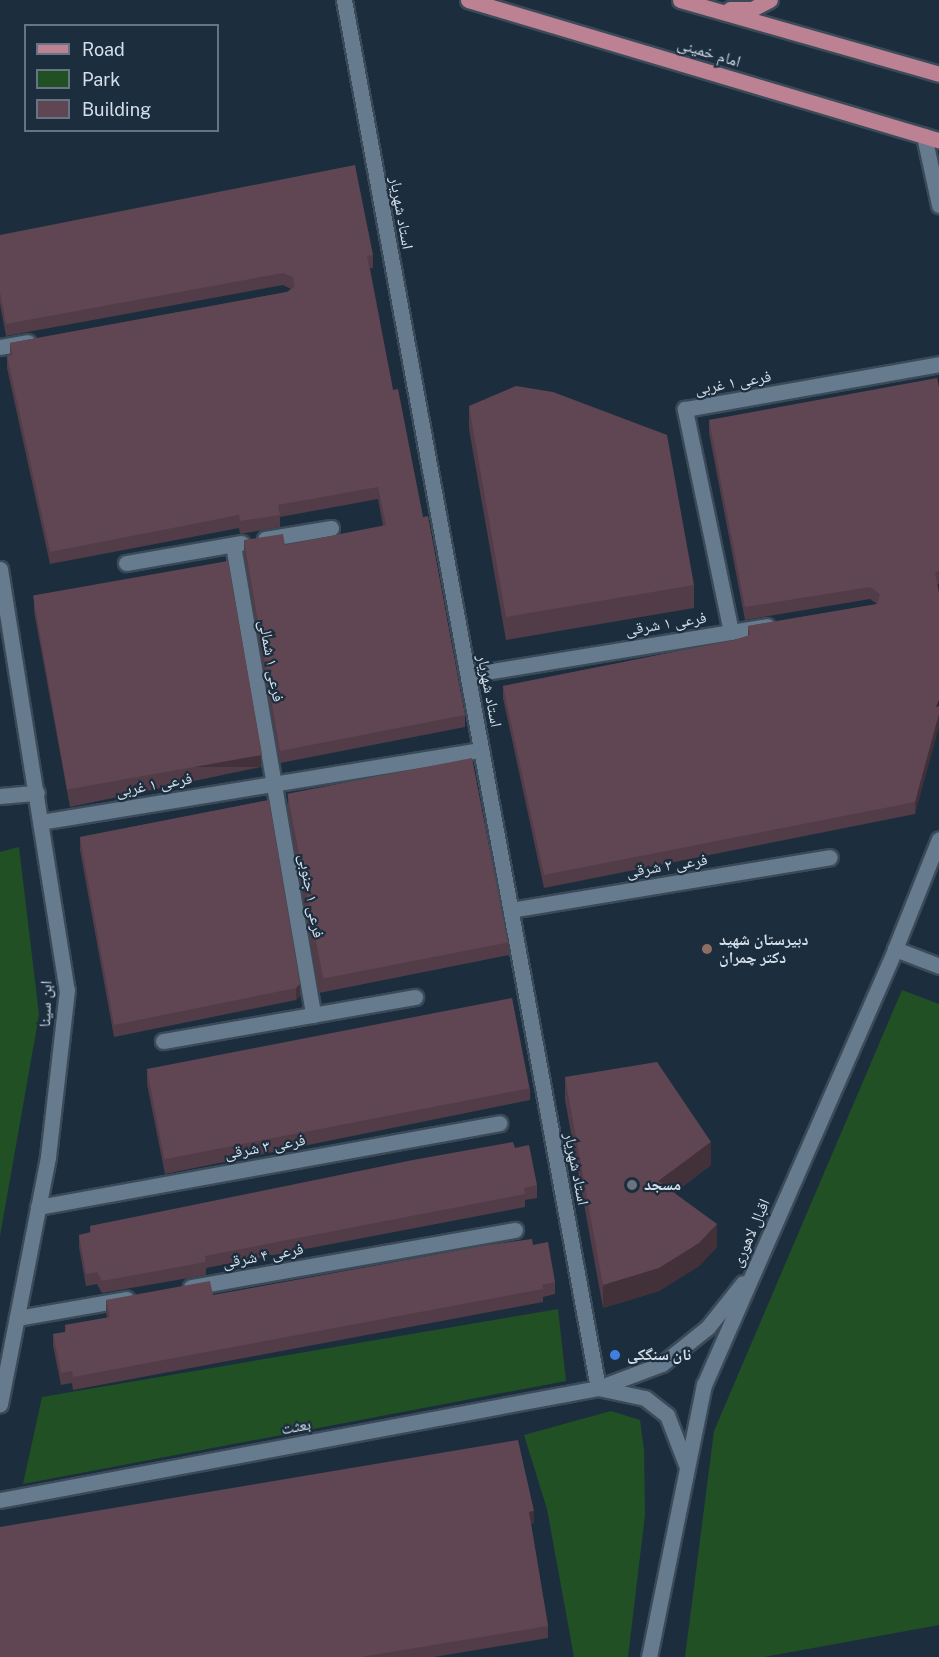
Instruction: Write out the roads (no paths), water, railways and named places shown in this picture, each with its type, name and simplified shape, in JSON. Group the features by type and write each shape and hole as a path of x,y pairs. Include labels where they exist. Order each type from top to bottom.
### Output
{"main road":[{"name":"امام خمینی","path":"468,0 932,138"},
{"path":"680,0 939,74"},
{"path":"710,9 752,9 770,0"}],"street":[{"name":"استاد شهریار","path":"344,0 598,1388"},
{"path":"932,138 939,205"},
{"path":"0,347 46,339"},
{"name":"فرعی ۱ غربی","path":"731,632 686,409 939,364"},
{"path":"126,563 331,528"},
{"name":"فرعی ۱ شمالی","path":"233,545 273,783"},
{"name":"ابن سینا","path":"0,569 68,990 56,1097 38,1207 0,1404"},
{"name":"فرعی ۱ شرقی","path":"468,675 789,622"},
{"path":"273,783 482,750"},
{"name":"فرعی ۱ غربی","path":"41,822 273,783"},
{"name":"فرعی ۱ جنوبی","path":"273,783 313,1015"},
{"path":"0,796 37,793"},
{"name":"اقبال لاهوری","path":"649,1657 704,1385 895,949 939,839"},
{"name":"فرعی ۲ شرقی","path":"511,910 830,857"},
{"path":"895,949 939,966"},
{"path":"164,1041 415,998"},
{"name":"فرعی ۳ شرقی","path":"38,1207 499,1123"},
{"name":"فرعی ۴ شرقی","path":"179,1289 515,1230"},
{"path":"598,1388 662,1364 708,1327 757,1265"},
{"path":"17,1318 144,1296"},
{"path":"598,1388 645,1398 667,1415 687,1467"},
{"name":"بعثت","path":"0,1500 598,1388"}],"place":[{"name":"دبیرستان شهید دکتر چمران","path":"707,949"},
{"name":"مسجد","path":"632,1185"},
{"name":"نان سنگکی","path":"615,1355"}]}
